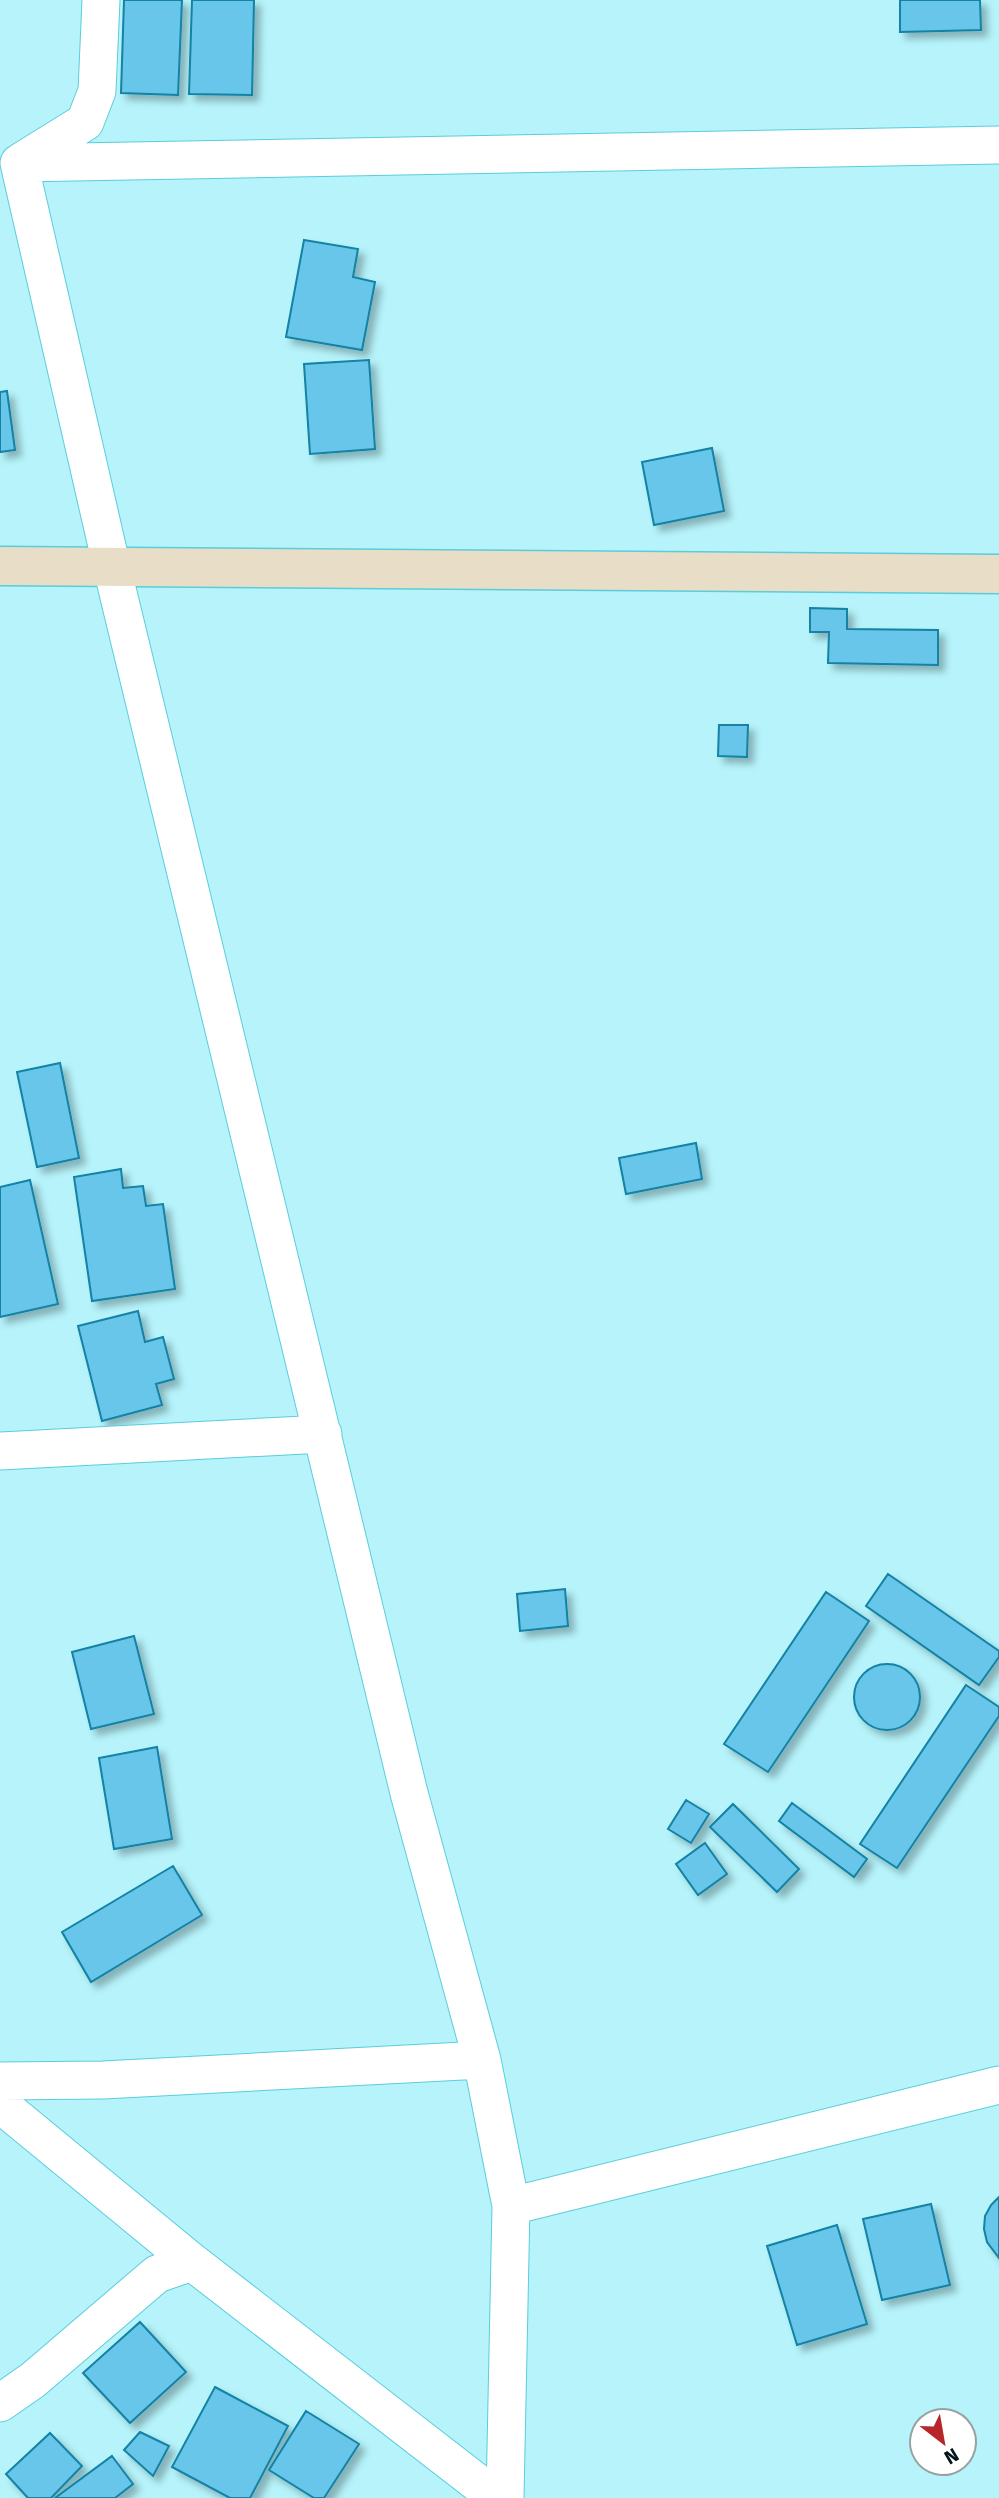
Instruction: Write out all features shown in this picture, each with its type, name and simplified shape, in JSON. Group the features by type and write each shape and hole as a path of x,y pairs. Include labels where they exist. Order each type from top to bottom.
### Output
{"street":[{"path":"9,163 85,122 97,91 101,0"},
{"path":"9,163 999,145"},
{"path":"9,163 112,568 410,1793 482,2060 511,2206 505,2498"},
{"path":"0,566 999,574"},
{"path":"0,1451 323,1434"},
{"path":"0,2081 103,2080 482,2060"},
{"path":"511,2206 999,2085"},
{"path":"0,2104 192,2262 496,2498"},
{"path":"0,2403 33,2380 157,2274 192,2262"}],"building":[{"path":"124,0 182,0 178,95 121,93"},
{"path":"192,0 254,0 252,95 189,94"},
{"path":"900,0 980,0 981,30 900,32"},
{"path":"304,240 358,249 353,277 375,282 362,350 286,337"},
{"path":"369,360 375,449 310,454 304,364"},
{"path":"7,391 15,450 0,452 0,392"},
{"path":"712,448 724,511 654,525 642,462"},
{"path":"810,608 847,609 847,629 938,630 938,665 828,663 829,632 810,632"},
{"path":"719,725 748,725 747,757 718,756"},
{"path":"60,1063 79,1158 37,1167 17,1072"},
{"path":"696,1143 702,1179 626,1194 619,1158"},
{"path":"121,1169 123,1188 143,1186 146,1206 163,1204 175,1289 92,1301 74,1177"},
{"path":"30,1180 58,1304 0,1317 0,1187"},
{"path":"138,1311 145,1342 163,1337 174,1379 156,1384 162,1405 102,1421 78,1326"},
{"path":"888,1574 999,1651 999,1657 979,1685 866,1606"},
{"path":"565,1589 568,1626 520,1631 517,1594"},
{"path":"826,1592 869,1621 768,1772 724,1744"},
{"path":"134,1636 154,1714 91,1729 72,1652"},
{"path":"880,1664 894,1664 906,1669 915,1678 920,1697 918,1710 911,1721 894,1730 880,1730 868,1725 859,1716 854,1704 854,1690 859,1678 868,1669"},
{"path":"966,1685 999,1707 999,1716 897,1868 860,1844"},
{"path":"157,1747 172,1839 114,1849 99,1758"},
{"path":"686,1800 709,1814 691,1843 668,1829"},
{"path":"792,1803 867,1859 854,1877 779,1821"},
{"path":"733,1804 799,1869 777,1892 710,1827"},
{"path":"705,1843 727,1874 698,1895 676,1864"},
{"path":"173,1866 202,1915 91,1982 62,1932"},
{"path":"999,2197 999,2258 987,2242 984,2229 985,2216"},
{"path":"931,2204 950,2285 882,2300 863,2219"},
{"path":"837,2225 867,2324 797,2345 767,2246"},
{"path":"140,2322 186,2372 130,2423 83,2373"},
{"path":"215,2387 288,2426 250,2498 230,2498 172,2467"},
{"path":"306,2411 359,2444 324,2498 314,2498 269,2470"},
{"path":"140,2432 169,2446 153,2476 124,2450"},
{"path":"50,2433 82,2466 51,2498 28,2498 6,2474"},
{"path":"112,2456 133,2484 115,2498 55,2498"}]}
